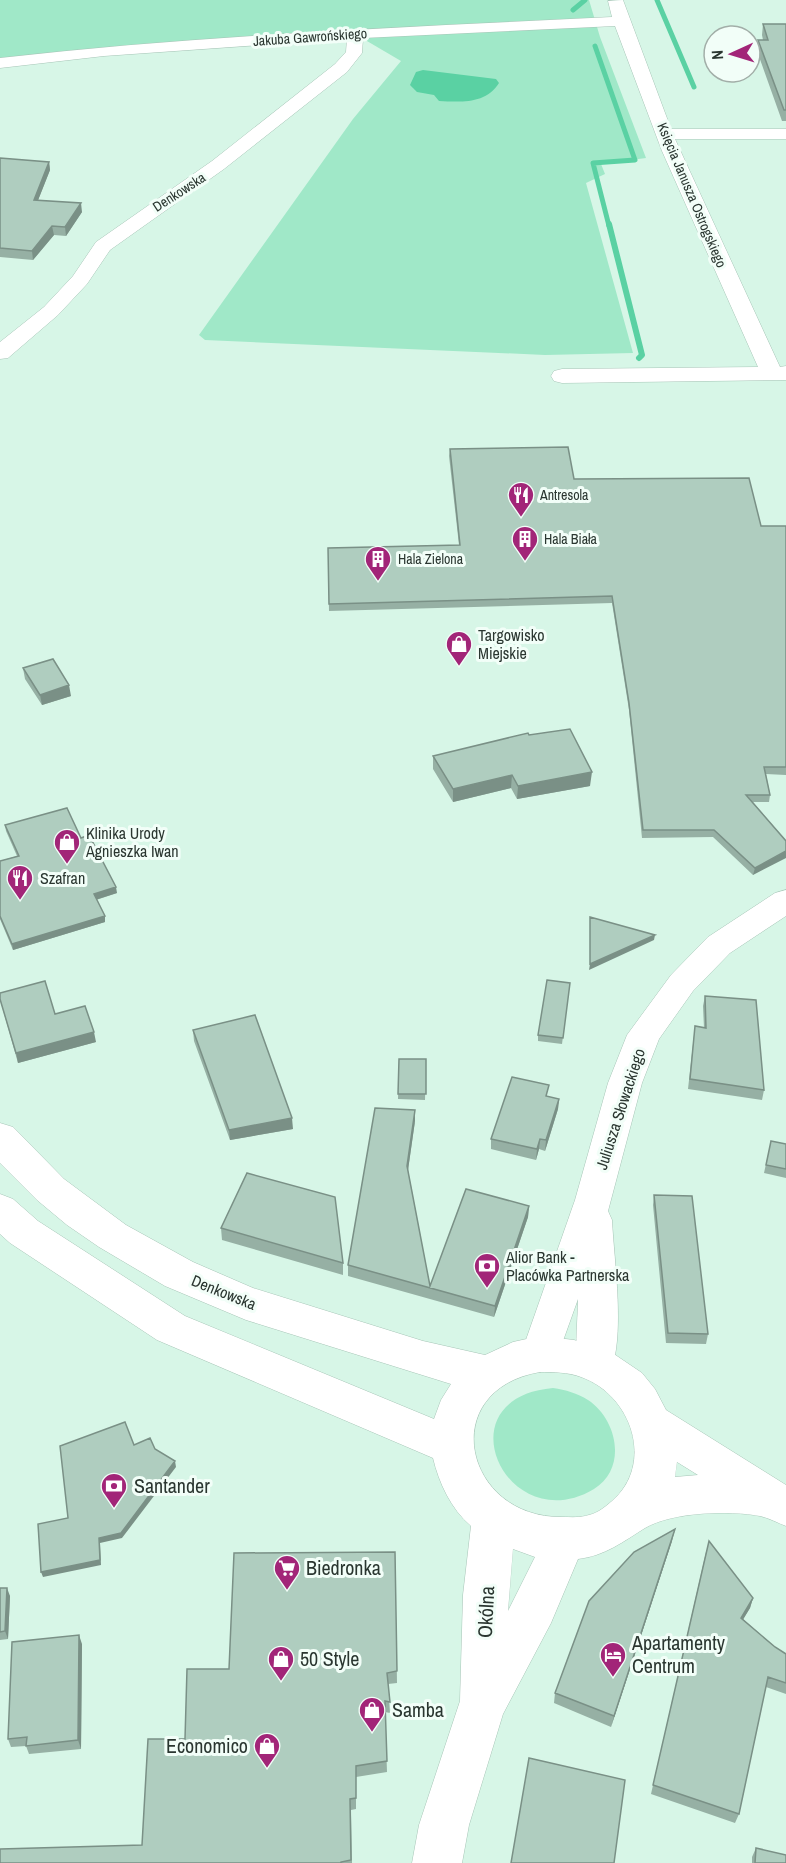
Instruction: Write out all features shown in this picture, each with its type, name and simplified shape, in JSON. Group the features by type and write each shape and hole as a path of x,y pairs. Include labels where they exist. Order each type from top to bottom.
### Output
{"main road":[{"name":"Denkowska","path":"0,1137 63,1199 166,1267 246,1303 395,1352 445,1366 486,1373"},
{"path":"0,1210 24,1232 171,1328 451,1446"},
{"path":"634,1512 652,1485 658,1455 652,1424 639,1399 619,1378 595,1363 568,1355 540,1354 512,1359 486,1373 471,1387 459,1405 452,1425 451,1446 457,1473 472,1499 494,1520 525,1536 564,1541 600,1534 634,1512 665,1498 709,1494 774,1501"},
{"path":"652,1424 774,1501"},
{"name":"Okólna","path":"482,1705 486,1595 494,1520"},
{"name":"Okólna","path":"437,1863 444,1825 482,1705 535,1606 564,1541"}],"street":[{"name":"Księcia Janusza Ostrogskiego","path":"616,0 621,21 703,225 779,373"},
{"name":"Jakuba Gawrońskiego","path":"0,63 104,51 355,34 621,21"},
{"name":"Denkowska","path":"0,353 51,311 80,280 103,246 218,165 341,68 354,52 355,34"},
{"path":"665,134 786,134"},
{"path":"562,376 779,373"},
{"name":"Juliusza Słowackiego","path":"540,1354 593,1200 619,1104 644,1035 682,983 719,945 786,901"},
{"name":"Juliusza Słowackiego","path":"593,1200 598,1332 595,1363"}],"shaded area":[{"path":"0,0 589,0 600,37 646,158 601,164 605,174 586,183 633,353 545,355 205,340 199,335 353,119 401,61 355,34 0,63"},
{"path":"423,70 496,79 499,83 494,90 480,98 465,101 439,101 434,95 417,92 410,85 416,72"},
{"path":"553,1388 580,1395 598,1408 612,1431 615,1444 615,1457 605,1480 594,1489 563,1500 535,1497 513,1483 498,1462 493,1438 500,1415 519,1397"}],"building":[{"path":"763,24 786,24 786,110 784,110 762,51 762,40 768,40"},
{"path":"0,158 49,162 34,200 81,203 65,227 52,226 32,251 0,248"},
{"path":"568,447 574,479 749,478 761,526 786,526 786,767 764,767 770,795 746,795 786,841 786,851 755,868 714,830 643,830 629,703 612,596 329,604 328,548 460,545 450,449"},
{"path":"53,659 69,685 40,695 23,668"},
{"path":"570,729 592,772 518,786 512,775 453,789 433,756 528,733 529,735"},
{"path":"67,808 81,838 89,835 116,887 94,894 105,916 12,944 0,916 0,861 19,856 5,825"},
{"path":"590,917 655,935 590,964"},
{"path":"547,980 570,983 563,1038 538,1035"},
{"path":"45,981 55,1014 85,1006 94,1032 16,1053 0,993"},
{"path":"705,996 756,1000 764,1090 690,1079 695,1026 706,1028"},
{"path":"255,1015 292,1118 229,1130 193,1030"},
{"path":"399,1059 426,1059 426,1094 398,1094"},
{"path":"512,1077 549,1085 546,1096 559,1099 546,1140 540,1139 537,1149 491,1139"},
{"path":"375,1108 415,1110 407,1166 430,1286 466,1189 529,1206 495,1306 348,1265"},
{"path":"771,1141 786,1144 786,1169 766,1165"},
{"path":"247,1173 335,1197 343,1263 221,1228"},
{"path":"654,1195 692,1196 708,1334 668,1333"},
{"path":"125,1422 134,1445 150,1438 155,1449 175,1461 121,1533 99,1538 100,1560 41,1572 38,1524 68,1518 60,1446"},
{"path":"675,1529 614,1716 555,1693 589,1601 634,1552"},
{"path":"709,1541 753,1598 741,1618 786,1654 786,1683 768,1677 739,1814 653,1785"},
{"path":"395,1552 397,1671 387,1673 390,1702 385,1701 387,1761 356,1766 356,1798 350,1799 351,1860 341,1863 0,1863 0,1849 142,1845 148,1739 185,1739 187,1669 229,1669 234,1553"},
{"path":"0,1588 7,1588 5,1631 0,1632"},
{"path":"79,1635 78,1740 26,1746 27,1737 8,1739 12,1642"},
{"path":"529,1758 625,1780 614,1863 511,1863"},
{"path":"756,1848 786,1855 786,1863 755,1863"}],"waterway":[{"path":"573,10 585,0"},
{"path":"657,0 694,87"},
{"path":"595,46 635,160 593,163 609,226"},
{"path":"609,224 642,355 639,358"}],"place":[{"name":"Antresola","path":"521,518"},
{"name":"Hala Biała","path":"525,562"},
{"name":"Hala Zielona","path":"378,582"},
{"name":"Targowisko Miejskie","path":"459,667"},
{"name":"Klinika Urody Agnieszka Iwan","path":"67,865"},
{"name":"Szafran","path":"20,901"},
{"name":"Alior Bank - Placówka Partnerska","path":"487,1289"},
{"name":"Santander","path":"114,1509"},
{"name":"Biedronka","path":"287,1591"},
{"name":"Apartamenty Centrum","path":"613,1678"},
{"name":"50 Style","path":"281,1682"},
{"name":"Samba","path":"372,1733"},
{"name":"Economico","path":"267,1769"}]}
